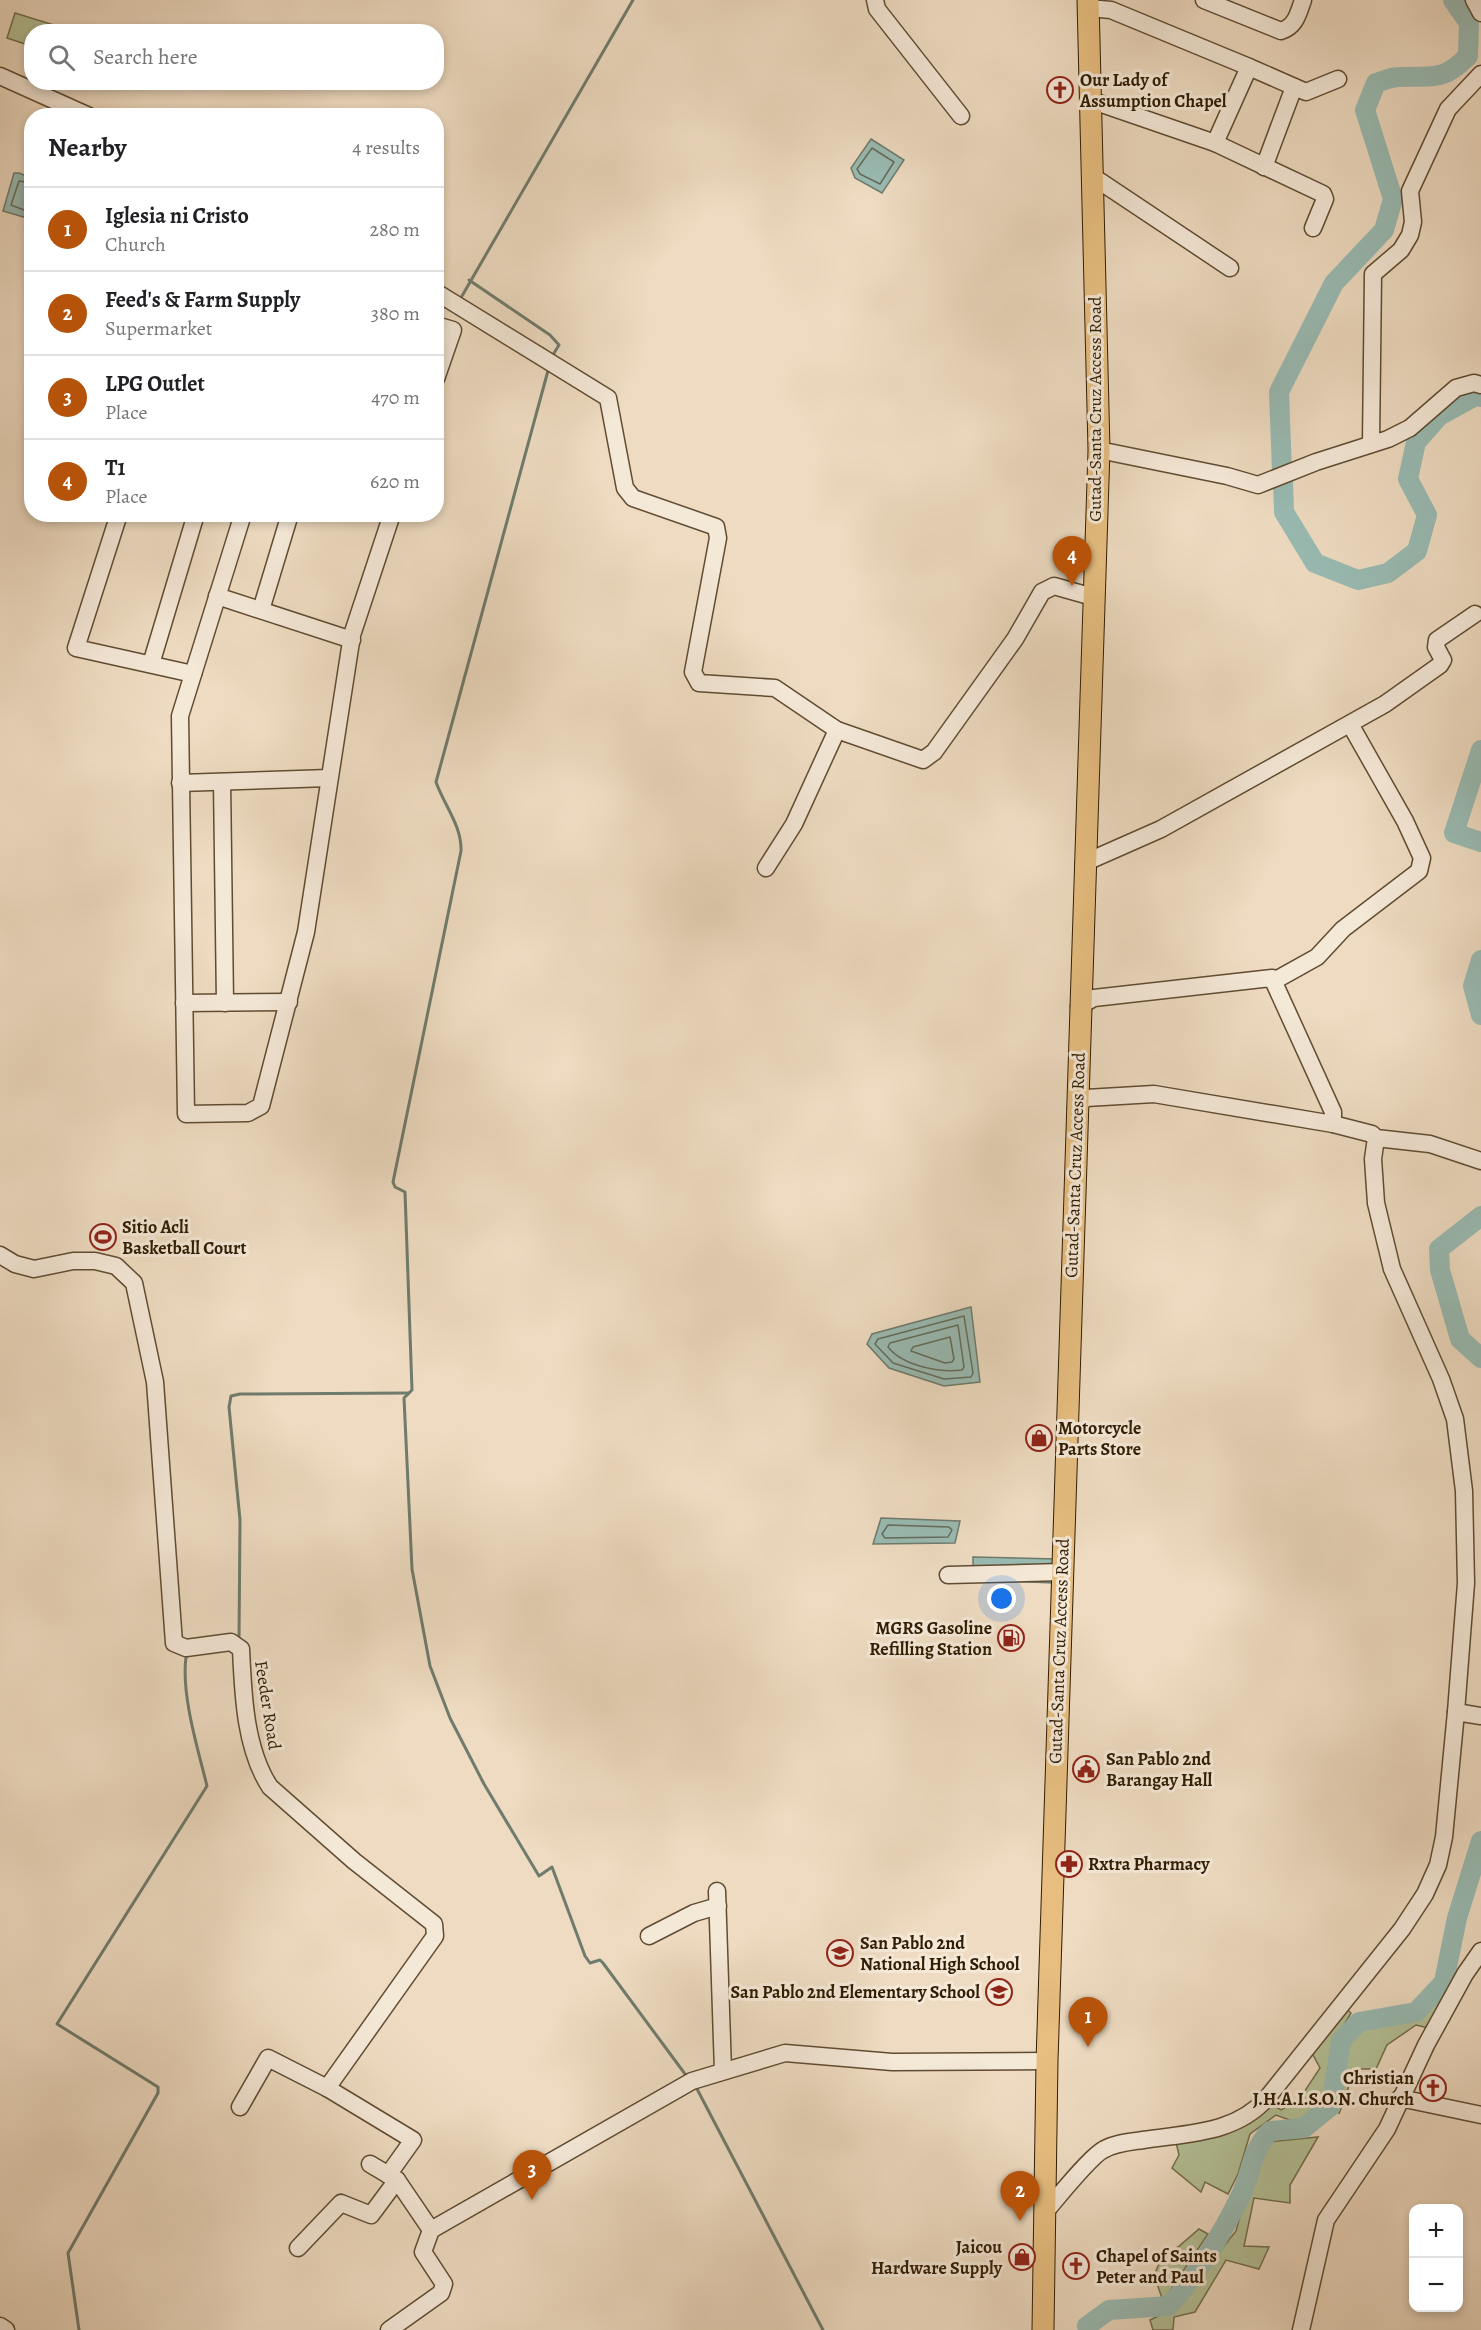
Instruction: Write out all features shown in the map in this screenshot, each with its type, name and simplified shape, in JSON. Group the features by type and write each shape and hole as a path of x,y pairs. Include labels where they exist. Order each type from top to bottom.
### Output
{"main road":[{"name":"Gutad-Santa Cruz Access Road","path":"1043,2330 1047,2061 1079,1006 1099,450 1088,4"}],"street":[{"path":"875,0 877,9 962,116"},
{"path":"1204,0 1281,31 1290,28 1296,21 1303,0"},
{"path":"1474,0 1481,13"},
{"path":"1088,4 1111,10 1306,92 1338,79"},
{"path":"1215,143 1249,67"},
{"path":"1371,444 1373,274 1401,250 1410,235 1413,222 1410,191 1448,109 1481,74"},
{"path":"0,76 24,87"},
{"path":"1264,167 1294,87"},
{"path":"31,90 71,108"},
{"path":"1090,100 1215,143 1323,194 1325,200 1313,228"},
{"path":"1092,177 1230,268"},
{"path":"444,297 560,366 610,401 625,488 637,501 711,524 719,532 693,672 696,680 704,685 775,688 837,730 923,760 934,752 1015,639 1042,592 1054,586 1093,597"},
{"path":"444,327 453,330 444,356"},
{"path":"1099,450 1227,476 1258,485 1410,428 1456,388 1474,383 1481,384"},
{"path":"116,522 76,648 193,674"},
{"path":"151,664 194,522"},
{"path":"241,522 180,716 186,1114 248,1113 261,1106 306,932 352,640 389,522"},
{"path":"261,610 288,522"},
{"path":"218,596 352,640"},
{"path":"1084,863 1161,829 1385,704 1440,665 1443,660 1436,647 1437,640 1475,614"},
{"path":"1274,981 1317,957 1343,929 1419,872 1422,858 1405,821 1350,724"},
{"path":"766,868 794,824 837,730"},
{"path":"180,783 329,778"},
{"path":"222,782 225,1003"},
{"path":"1079,1006 1094,998 1272,978 1333,1112 1334,1124"},
{"path":"184,1003 289,1002"},
{"path":"1076,1107 1086,1098 1154,1094 1334,1124 1372,1134 1376,1138 1430,1144 1481,1161"},
{"path":"1046,2211 1102,2150 1123,2143 1215,2130 1239,2121 1255,2111 1402,1929 1425,1894 1438,1865 1444,1837 1466,1583 1464,1491 1455,1419 1441,1379 1392,1269 1376,1203 1373,1159 1376,1138"},
{"name":"Feeder Road","path":"0,1255 15,1264 34,1269 73,1261 95,1261 116,1266 134,1283 155,1382 174,1643 186,1648 231,1642 241,1649 243,1692 255,1753 261,1772 270,1787 354,1860 434,1924 435,1936 327,2088"},
{"path":"948,1575 1062,1572"},
{"path":"1456,1712 1481,1716"},
{"path":"649,1936 718,1899 723,2071"},
{"path":"1301,2330 1326,2220 1387,2128 1400,2098 1465,1974 1481,1952"},
{"path":"389,2330 441,2293 444,2284 423,2252 431,2230 692,2081 785,2053 892,2062 1047,2061"},
{"path":"240,2107 268,2058 327,2088 413,2140 371,2215 341,2203 298,2248"},
{"path":"1400,2098 1481,2115"},
{"path":"370,2164 393,2178 431,2230"},
{"path":"0,2326 6,2330"}],"green space":[{"path":"15,13 51,24 24,24 24,44 7,38"},
{"path":"1450,1985 1428,2028 1416,2025 1387,2045 1376,2069 1355,2069 1339,2114 1347,2043 1364,2026 1423,2015"},
{"path":"1344,2006 1351,2013 1336,2038 1328,2102 1303,2125 1276,2115 1250,2134 1238,2174 1228,2194 1205,2182 1201,2192 1172,2168 1179,2155 1175,2138 1266,2101 1281,2110 1299,2100 1320,2068 1312,2053"},
{"path":"1318,2137 1290,2185 1290,2203 1254,2198 1244,2246 1269,2247 1259,2269 1226,2260 1195,2312 1174,2317 1173,2330 1153,2330 1150,2320 1175,2308 1236,2231 1248,2188 1256,2177 1261,2152 1268,2142"},
{"path":"1199,2229 1208,2234 1163,2301 1154,2275 1164,2253 1178,2247"}],"water":[{"path":"871,139 904,160 882,193 855,178 851,168"},
{"path":"14,173 24,175 24,217 3,211"},
{"path":"971,1307 980,1382 944,1386 889,1368 867,1344 872,1334"},
{"path":"881,1518 960,1521 955,1543 873,1544"},
{"path":"973,1557 1056,1559 1054,1583 973,1580"}],"waterway":[{"path":"462,296 633,0"},
{"path":"1282,472 1279,392 1334,283 1384,230 1393,199 1365,110 1376,83 1396,77 1428,77 1443,74 1459,65 1468,56 1469,23 1453,0"},
{"path":"469,280 550,335 559,345 551,358"},
{"path":"549,367 436,782 456,824 461,851 393,1182 395,1187 405,1192 412,1390 404,1398 412,1569 430,1666 450,1718 484,1784 539,1876 552,1867 585,1956 590,1963 600,1960 603,1963 688,2078"},
{"path":"1283,481 1284,512 1315,563 1358,580 1388,573 1417,551 1427,515 1408,479 1416,442 1439,416 1479,394 1481,397"},
{"path":"1481,750 1454,833 1481,842"},
{"path":"1481,960 1473,986 1481,1015"},
{"path":"1481,1216 1439,1249 1440,1270 1460,1339 1481,1358"},
{"path":"239,1639 240,1520 229,1407 231,1396 240,1394 409,1393"},
{"path":"79,2330 68,2253 158,2093 158,2087 57,2024 207,1786 188,1705 185,1672 186,1657 189,1655"},
{"path":"1088,2330 1087,2326 1109,2310 1169,2306 1199,2267 1225,2226 1244,2188 1263,2139 1270,2131 1304,2128 1331,2106 1341,2041 1359,2022 1416,2012 1444,1982 1457,1918 1481,1841"},
{"path":"696,2087 823,2330"}],"place":[{"name":"Our Lady of Assumption Chapel","path":"1060,90"},
{"name":"T1","path":"1072,586"},
{"name":"Sitio Acli Basketball Court","path":"103,1237"},
{"name":"Motorcycle Parts Store","path":"1039,1438"},
{"name":"MGRS Gasoline Refilling Station","path":"1011,1638"},
{"name":"San Pablo 2nd Barangay Hall","path":"1086,1769"},
{"name":"Rxtra Pharmacy","path":"1069,1864"},
{"name":"San Pablo 2nd National High School","path":"840,1953"},
{"name":"San Pablo 2nd Elementary School","path":"999,1992"},
{"name":"Iglesia ni Cristo","path":"1088,2047"},
{"name":"Christian J.H.A.I.S.O.N. Church","path":"1433,2088"},
{"name":"LPG Outlet","path":"532,2200"},
{"name":"Feed's & Farm Supply","path":"1020,2221"},
{"name":"Jaicou Hardware Supply","path":"1022,2257"},
{"name":"Chapel of Saints Peter and Paul","path":"1076,2266"}]}
